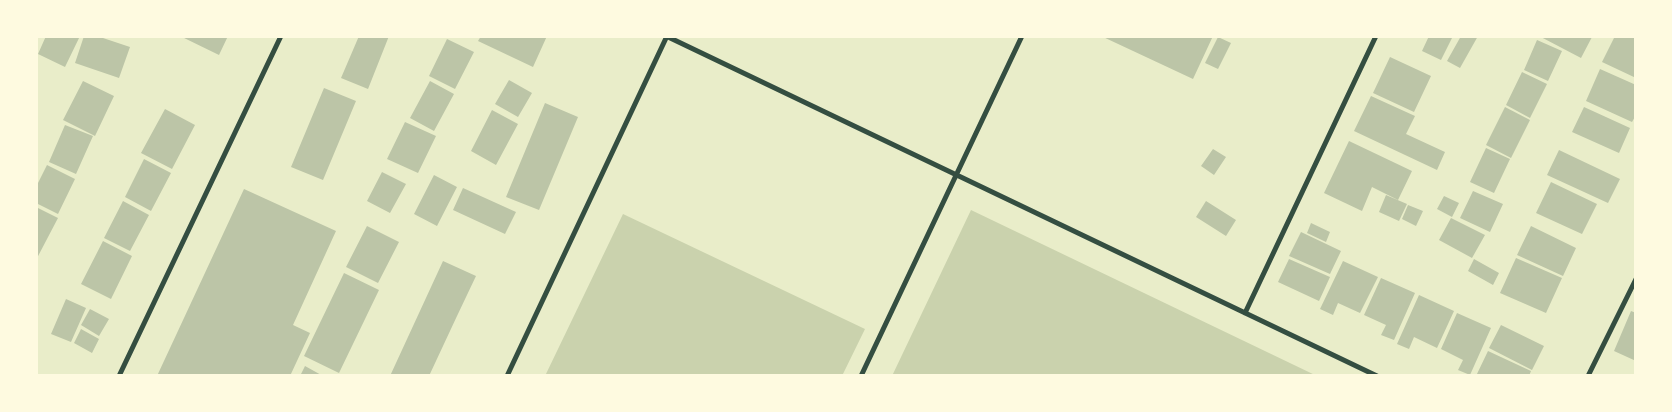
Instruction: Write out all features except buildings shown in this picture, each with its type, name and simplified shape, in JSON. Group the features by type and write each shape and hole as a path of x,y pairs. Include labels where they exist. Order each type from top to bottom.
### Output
{"street":[{"path":"119,376 281,36"},
{"path":"507,376 667,36 1377,376"},
{"path":"861,376 1022,36"},
{"path":"1245,313 1376,36"},
{"path":"1588,376 1636,279"}],"green space":[{"path":"971,210 1317,376 892,376"},
{"path":"623,214 865,329 842,376 545,376"}]}
